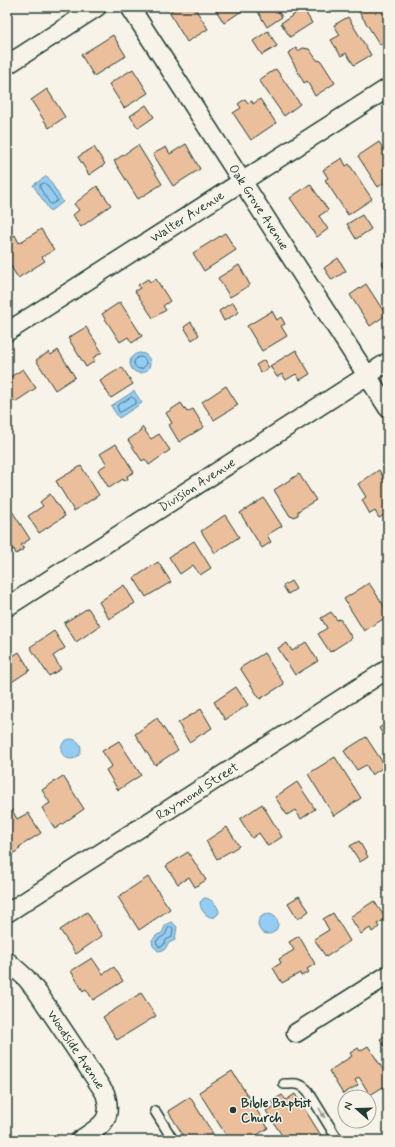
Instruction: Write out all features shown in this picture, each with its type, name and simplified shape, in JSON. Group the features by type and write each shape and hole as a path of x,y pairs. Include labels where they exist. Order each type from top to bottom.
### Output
{"street":[{"path":"7,65 97,7"},
{"name":"Oak Grove Avenue","path":"130,7 388,408"},
{"name":"Walter Avenue","path":"7,332 242,180 388,88"},
{"name":"Division Avenue","path":"7,607 388,362"},
{"name":"Raymond Street","path":"7,913 388,669"},
{"name":"Woodside Avenue","path":"7,961 26,978 38,992 105,1093 108,1104 106,1119 101,1126 80,1140"},
{"path":"296,1034 388,974"}],"lane":[{"path":"284,1084 303,1085 338,1140"},
{"path":"155,1110 173,1140"}],"water":[{"path":"47,176 63,202 50,211 33,185"},
{"path":"136,353 144,353 150,359 150,367 144,373 136,373 130,367 130,359"},
{"path":"134,391 142,403 119,418 111,406"},
{"path":"71,739 78,742 81,749 78,756 71,759 64,756 61,749 64,742"},
{"path":"204,898 212,901 218,908 219,913 215,917 209,917 203,911 200,902"},
{"path":"268,914 275,917 278,924 275,931 268,934 261,931 258,924 261,917"},
{"path":"172,922 177,927 175,940 169,943 164,950 158,951 153,946 152,940 157,935 162,933 166,924"}],"building":[{"path":"177,7 194,7 208,29 187,42 169,12"},
{"path":"214,7 241,7 243,10 224,23"},
{"path":"265,7 276,7 282,17 267,27 258,12"},
{"path":"356,7 388,7 388,39 380,45"},
{"path":"303,8 312,23 290,37 281,23"},
{"path":"348,17 371,55 354,65 346,53 341,56 331,40 340,35 334,25"},
{"path":"268,31 277,46 262,55 253,41"},
{"path":"113,35 126,56 94,76 81,55"},
{"path":"296,48 298,51 303,48 309,49 317,60 321,61 335,83 315,96 307,81 304,83 288,53"},
{"path":"133,69 148,93 124,108 109,84"},
{"path":"276,69 300,104 284,116 259,80"},
{"path":"47,89 65,117 49,128 31,100"},
{"path":"245,99 248,103 252,101 253,104 260,99 276,123 251,140 233,113 241,108 238,104"},
{"path":"146,105 154,117 138,128 130,116"},
{"path":"379,142 388,156 388,180 378,187 358,156"},
{"path":"186,144 200,169 173,186 153,154 166,147 170,154"},
{"path":"138,145 162,184 138,199 114,161"},
{"path":"94,147 105,164 89,175 78,157"},
{"path":"342,158 346,166 349,164 372,199 348,215 325,180 328,178 323,170"},
{"path":"310,184 328,210 319,216 328,229 317,237 290,198"},
{"path":"97,186 111,205 81,227 73,215 79,210 74,204"},
{"path":"362,215 371,229 356,239 347,224"},
{"path":"41,229 54,250 42,257 45,261 18,278 7,260 7,251 10,249 7,240 15,235 19,243"},
{"path":"225,233 236,250 204,271 193,253"},
{"path":"338,258 346,271 332,280 324,268"},
{"path":"388,259 388,273 382,263"},
{"path":"239,265 250,285 230,297 218,278"},
{"path":"148,279 150,282 156,279 170,301 163,306 166,310 153,318 135,291 140,288 138,285"},
{"path":"366,284 386,315 370,326 350,295"},
{"path":"120,302 142,336 132,343 128,337 120,342 102,314"},
{"path":"233,302 239,312 224,321 219,311"},
{"path":"272,311 277,320 281,317 285,324 281,326 287,336 262,351 247,326"},
{"path":"191,322 199,335 192,340 184,327"},
{"path":"86,327 102,352 93,358 95,361 86,367 68,338"},
{"path":"58,350 75,377 55,390 36,360 49,352 51,355"},
{"path":"296,350 310,374 300,380 296,374 286,380 282,374 277,377 270,366"},
{"path":"264,360 269,368 261,373 256,365"},
{"path":"122,367 133,384 111,398 100,381"},
{"path":"23,369 36,388 15,402 7,390 7,379"},
{"path":"226,386 238,405 214,420 202,402"},
{"path":"181,403 187,412 193,409 204,427 179,442 169,425 172,423 166,413"},
{"path":"142,427 151,439 159,434 170,450 149,465 145,459 142,461 128,440 141,431 140,429"},
{"path":"116,444 134,472 127,476 128,479 124,481 123,479 109,488 98,470 107,464 100,454"},
{"path":"81,466 99,495 74,511 56,481"},
{"path":"379,470 388,485 388,513 379,518 375,511 370,514 362,500 366,497 358,484"},
{"path":"299,474 316,500 298,511 298,515 293,517 290,516 274,490"},
{"path":"50,494 65,516 39,533 28,516 43,506 40,502"},
{"path":"264,498 282,526 267,535 271,542 262,548 240,513"},
{"path":"12,511 30,539 21,545 24,549 16,554 14,549 7,553 7,514"},
{"path":"225,515 239,537 215,553 201,531"},
{"path":"194,541 211,568 200,575 193,565 180,574 169,557"},
{"path":"158,562 171,582 146,597 134,578"},
{"path":"291,581 296,589 288,594 283,586"},
{"path":"369,583 388,612 388,616 364,631 344,599"},
{"path":"124,585 135,603 109,619 99,602"},
{"path":"88,608 100,626 76,642 64,623"},
{"path":"331,612 337,620 340,619 352,638 330,652 318,634 327,628 321,618"},
{"path":"54,631 65,648 53,656 61,669 49,676 30,647"},
{"path":"306,642 318,661 295,675 278,648 287,643 292,651"},
{"path":"19,652 30,670 7,685 7,660"},
{"path":"264,653 284,684 260,699 240,668"},
{"path":"236,687 248,705 225,720 214,702"},
{"path":"201,709 212,728 189,742 178,723"},
{"path":"157,718 178,750 155,765 135,734"},
{"path":"388,722 388,742 379,728"},
{"path":"366,737 385,766 372,775 366,765 357,770 344,751"},
{"path":"119,741 141,775 118,790 106,770 112,766 102,751"},
{"path":"335,757 361,798 334,816 308,774"},
{"path":"63,776 84,809 55,829 42,808 50,803 42,790"},
{"path":"297,782 315,809 301,819 295,810 287,815 275,797"},
{"path":"262,804 282,837 268,846 259,833 252,838 240,819"},
{"path":"12,810 17,819 28,813 41,833 19,847 20,849 11,855 7,849 7,813"},
{"path":"227,827 239,846 217,859 206,841"},
{"path":"359,841 368,857 360,862 350,846"},
{"path":"188,852 206,880 195,887 189,877 178,884 166,866"},
{"path":"148,877 170,909 139,930 118,897"},
{"path":"299,896 309,911 298,919 288,903"},
{"path":"374,901 386,919 377,924 379,927 372,932 370,928 361,934 350,917"},
{"path":"87,912 102,936 76,954 60,930"},
{"path":"333,913 350,941 326,957 314,939 329,930 323,919"},
{"path":"299,936 315,964 307,969 309,972 301,976 300,973 282,983 273,968 281,963 279,959 294,950 289,942"},
{"path":"92,958 103,974 114,967 123,981 93,1000 86,989 83,991 71,971"},
{"path":"141,993 156,1016 117,1040 103,1017"},
{"path":"388,1034 388,1052 380,1039"},
{"path":"368,1046 388,1077 388,1084 377,1091 377,1089 366,1089 359,1077 355,1080 358,1085 351,1089 340,1089 329,1071 352,1056 350,1053 358,1048 360,1051"},
{"name":"Bible Baptist Church","path":"232,1071 268,1128 249,1140 229,1140 199,1092"},
{"path":"295,1094 324,1140 285,1140 266,1111 275,1106 272,1101 282,1095 286,1100"},
{"path":"190,1097 217,1140 186,1140 168,1111"}],"place":[{"name":"Bible Baptist Church","path":"233,1110"}]}
